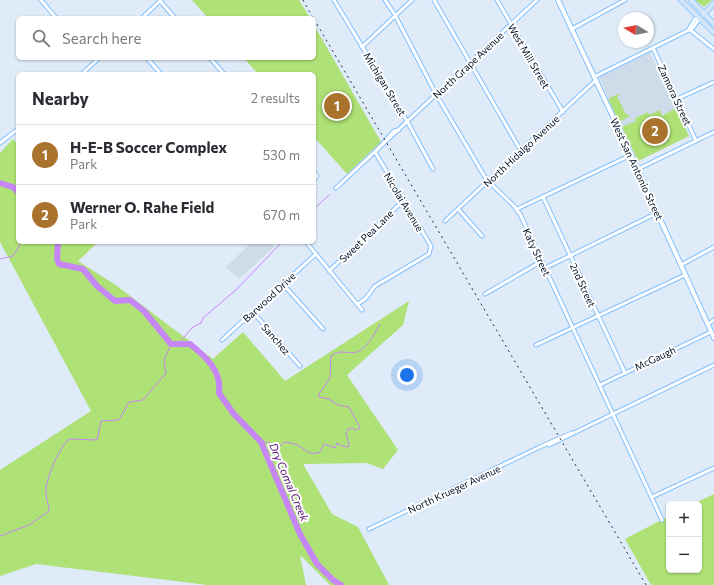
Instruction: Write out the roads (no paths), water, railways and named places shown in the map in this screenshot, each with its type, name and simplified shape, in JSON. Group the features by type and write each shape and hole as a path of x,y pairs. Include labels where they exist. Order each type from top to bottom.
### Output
{"main road":[{"path":"681,0 714,34"},
{"path":"691,0 714,24"},
{"path":"700,19 714,3"}],"street":[{"path":"41,0 54,16"},
{"name":"Michigan Street","path":"334,0 407,121 433,169"},
{"name":"Katy Street","path":"385,0 396,15 436,94 489,182 517,210 662,520"},
{"path":"362,47 412,0"},
{"path":"434,0 520,151"},
{"name":"West Mill Street","path":"497,0 562,112"},
{"name":"North Grape Avenue","path":"336,188 537,0"},
{"name":"West San Antonio Street","path":"558,0 638,169 714,338"},
{"path":"572,29 625,0"},
{"path":"144,16 161,1 173,16"},
{"name":"North Hidalgo Avenue","path":"654,47 693,28 700,19"},
{"path":"689,29 714,50"},
{"name":"North Hidalgo Avenue","path":"446,221 489,182 595,79 653,48"},
{"name":"Zamora Street","path":"653,48 696,141"},
{"path":"149,60 159,72"},
{"path":"212,60 222,72"},
{"path":"84,72 95,62"},
{"path":"677,99 714,82"},
{"path":"0,143 16,130"},
{"path":"638,169 714,132"},
{"name":"Nicolai Avenue","path":"358,304 366,298 375,286 428,255 431,251 431,246 375,152"},
{"path":"517,210 631,156"},
{"name":"2nd Street","path":"543,198 625,373"},
{"name":"Sweet Pea Lane","path":"329,271 403,201"},
{"path":"459,210 482,236"},
{"path":"545,268 657,213"},
{"path":"308,244 362,310"},
{"path":"681,265 714,247"},
{"name":"Barwood Drive","path":"222,340 282,283 316,254"},
{"path":"485,294 542,261"},
{"path":"536,345 686,275"},
{"path":"282,283 323,329"},
{"name":"Sanchez","path":"253,312 300,366"},
{"path":"708,324 714,320"},
{"name":"McGaugh","path":"600,385 711,332"},
{"name":"North Krueger Avenue","path":"369,529 714,365"},
{"path":"652,497 714,468"}],"waterway":[{"name":"Dry Comal Creek","path":"0,183 13,187 16,190"},
{"path":"316,207 329,195"},
{"path":"0,259 13,256 21,244"},
{"name":"Dry Comal Creek","path":"58,244 57,259 59,264 83,269 97,286 115,301 130,300 144,311 171,344 190,344 212,365 218,378 219,393 233,413 261,442 300,534 317,564 333,580 341,585"},
{"path":"177,345 193,327 201,323 203,318 237,289 280,244"},
{"path":"261,442 280,446 285,442 294,444 310,453 320,452 324,444 335,448 337,443 348,447 349,444 346,434 348,429 352,428 356,430 360,428 359,425 349,407 338,405 329,399 319,397 319,394 330,378 331,356 338,352 358,352 369,342 380,324"},
{"path":"0,536 29,525 49,511 46,498 46,487 53,464 65,443 69,439 97,440 101,421 119,420 129,402 143,400 166,373 164,360 171,344"}],"railway":[{"path":"303,0 312,16"},
{"path":"316,22 646,585"}],"place":[{"name":"H-E-B Soccer Complex","path":"337,106"},
{"name":"Werner O. Rahe Field","path":"655,131"}]}
